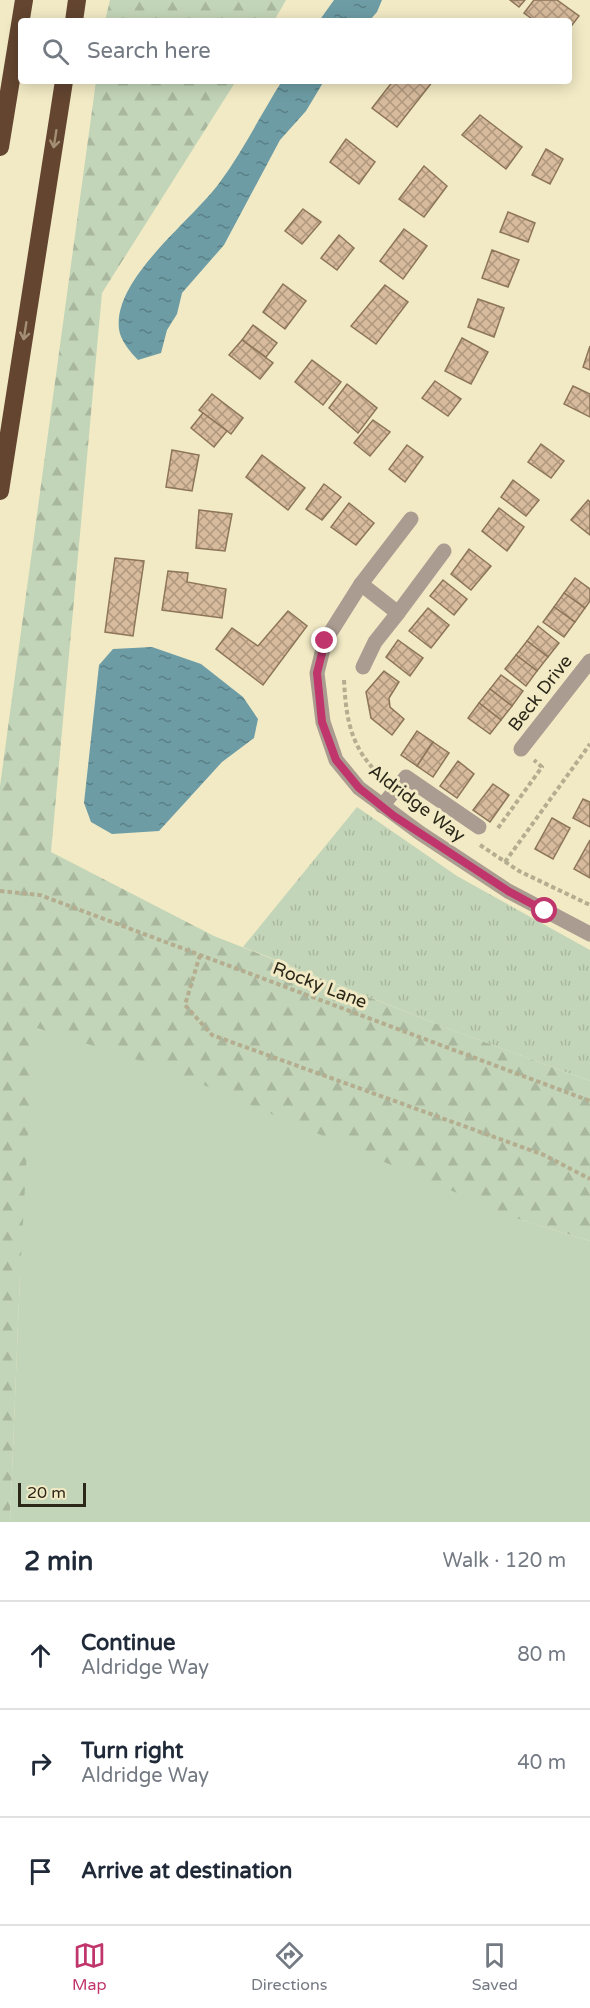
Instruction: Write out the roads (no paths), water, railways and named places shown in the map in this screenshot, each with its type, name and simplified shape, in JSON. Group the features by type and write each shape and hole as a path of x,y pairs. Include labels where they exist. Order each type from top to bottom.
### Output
{"highway":[{"path":"21,18 24,0"},
{"path":"74,18 77,0"},
{"path":"0,147 18,37"},
{"path":"0,491 64,84"}],"street":[{"name":"Aldridge Way","path":"411,519 361,584 325,641 317,673 322,722 336,760 359,788 420,833 508,891 590,934"},
{"path":"363,667 375,642 444,551"},
{"path":"361,584 398,614"},
{"name":"Beck Drive","path":"521,749 590,661"},
{"path":"382,806 406,777 479,827"}],"water":[{"path":"334,0 382,0 372,18 321,18"},
{"path":"280,84 322,84 306,111 280,140 224,245 182,293 177,314 167,330 161,353 138,360 124,342 119,329 120,310 128,290 157,251 220,182"},
{"path":"152,647 201,664 243,697 258,719 254,738 222,762 159,831 112,834 91,822 84,803 99,665 113,649"}]}
